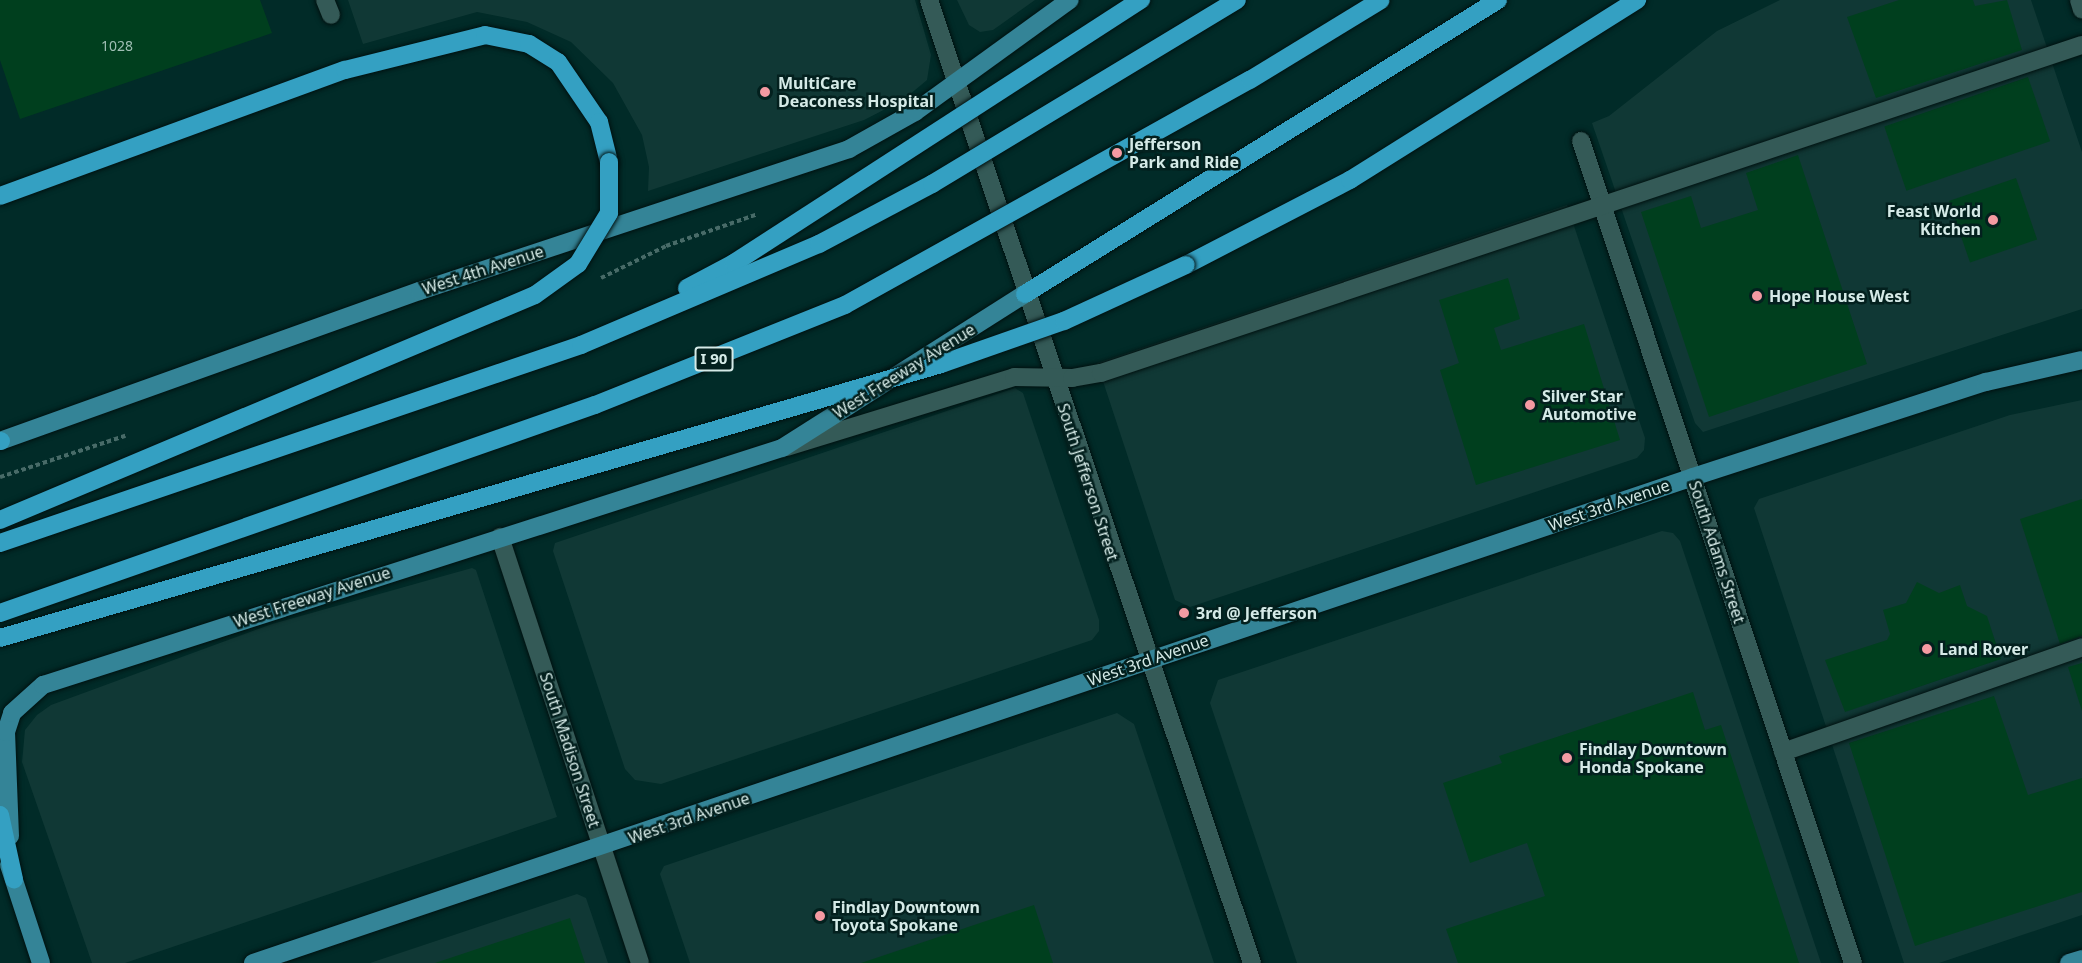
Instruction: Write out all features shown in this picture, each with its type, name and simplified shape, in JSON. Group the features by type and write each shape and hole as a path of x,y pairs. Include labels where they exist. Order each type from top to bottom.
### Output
{"highway":[{"path":"581,345 734,263 1141,0"},
{"path":"0,543 581,345 829,238 932,184 1238,0"},
{"name":"I 90","path":"0,613 595,405 845,305 1230,92 1380,0"},
{"path":"1025,294 1498,0"},
{"path":"0,638 941,364 1064,321 1186,265 1350,180 1637,0"},
{"path":"0,196 345,70 485,35 529,44 558,62 599,122 609,162 609,213 578,264 535,295 0,520"},
{"path":"0,815 14,879"}],"main road":[{"path":"956,83 1070,0"},
{"name":"West 4th Avenue","path":"0,441 420,291 849,149 893,126 956,83"},
{"name":"West Freeway Avenue","path":"14,879 5,745 12,713 33,691 500,537 782,448 1025,294"},
{"name":"West 3rd Avenue","path":"253,963 602,848 1147,660 1693,477 1986,382 2082,360"},
{"path":"0,838 41,963"},
{"path":"2069,963 2082,959"}],"street":[{"name":"South Jefferson Street","path":"929,0 1147,660 1252,963"},
{"path":"2079,0 2082,10"},
{"name":"West Freeway Avenue","path":"782,448 1014,377 1101,373 2082,45"},
{"name":"South Adams Street","path":"1581,141 1853,963"},
{"name":"South Madison Street","path":"500,537 640,963"},
{"path":"1783,752 2082,647"}],"shaded area":[{"name":"MultiCare Deaconess Hospital","path":"348,0 915,0 931,55 927,80 903,100 864,120 648,191 649,167 642,135 613,83 571,42 527,22 477,12 363,44"},
{"path":"957,0 1035,0 993,30 980,32 969,25"},
{"path":"1780,0 2031,0 2082,152 2082,309 1703,432 1695,423 1592,123 1609,116 1717,31"},
{"path":"1567,205 1645,438 1644,450 1637,458 1190,607 1175,600 1097,363"},
{"path":"1015,388 1023,393 1099,620 1099,631 1092,640 661,784 635,780 625,769 553,551 555,543"},
{"path":"2082,400 2082,915 1939,963 1904,963 1754,508 1759,499 2010,415"},
{"path":"1662,531 1673,533 1680,541 1821,963 1297,963 1210,703 1218,680"},
{"path":"472,568 476,570 557,817 125,963 92,963 22,762 25,730 37,715 51,705 272,624"},
{"path":"1117,713 1134,724 1214,963 690,963 660,874 664,866"},
{"path":"577,894 586,898 608,963 370,963"}],"building":[{"path":"0,0 260,0 272,33 20,119 0,60"},
{"path":"1899,0 1973,0 1975,6 2007,0 2022,50 1876,98 1847,17"},
{"path":"2028,77 2050,141 1906,191 1884,126"},
{"name":"Hope House West","path":"1798,155 1867,364 1709,417 1641,212 1691,196 1701,228 1758,210 1746,173"},
{"name":"Feast World Kitchen","path":"2016,178 2037,239 1970,263 1949,201"},
{"name":"Silver Star Automotive","path":"1508,278 1520,319 1494,328 1501,350 1584,324 1620,440 1476,485 1440,370 1459,363 1439,300"},
{"path":"2082,499 2082,636 2060,644 2020,519"},
{"name":"Land Rover","path":"1917,582 1939,593 1960,585 1967,606 1987,616 2001,659 1845,712 1825,660 1887,640 1890,634 1883,610 1906,603"},
{"path":"2082,663 2082,711 2068,667"},
{"path":"1693,692 1705,730 1721,725 1799,963 1458,963 1446,929 1545,896 1527,843 1470,863 1443,783 1502,763 1499,756"},
{"path":"1994,696 2028,795 2082,778 2082,892 1915,946 1849,743"},
{"path":"1034,905 1053,963 861,963"},
{"path":"570,918 585,963 435,963"}],"place":[{"name":"MultiCare Deaconess Hospital","path":"765,92"},
{"name":"Jefferson Park and Ride","path":"1117,153"},
{"name":"Feast World Kitchen","path":"1993,220"},
{"name":"Hope House West","path":"1757,296"},
{"name":"Silver Star Automotive","path":"1530,405"},
{"name":"3rd @ Jefferson","path":"1184,613"},
{"name":"Land Rover","path":"1927,649"},
{"name":"Findlay Downtown Honda Spokane","path":"1567,758"},
{"name":"Findlay Downtown Toyota Spokane","path":"820,916"}]}
